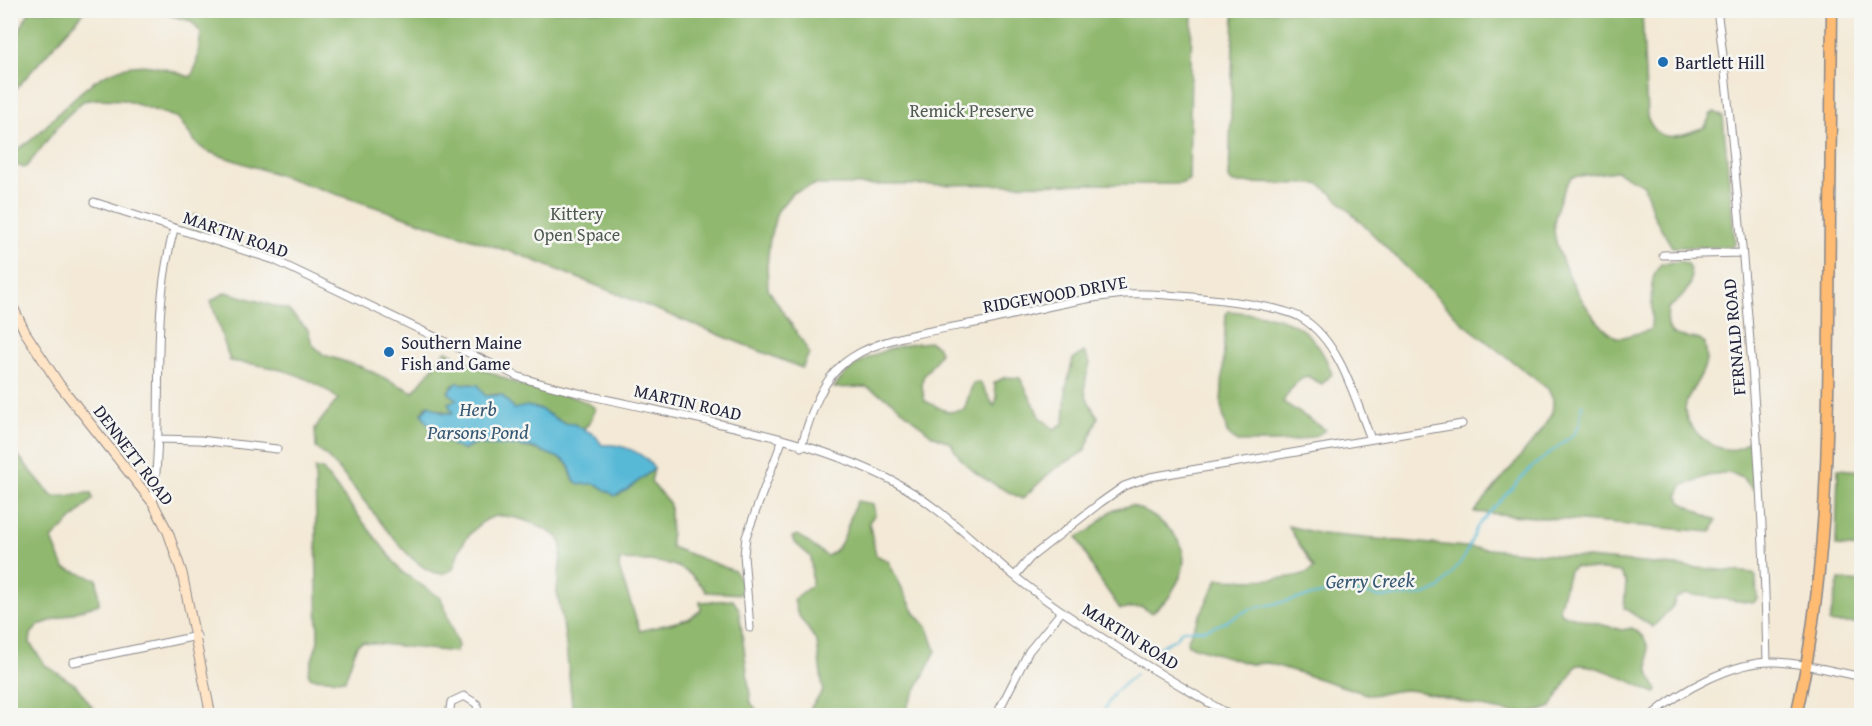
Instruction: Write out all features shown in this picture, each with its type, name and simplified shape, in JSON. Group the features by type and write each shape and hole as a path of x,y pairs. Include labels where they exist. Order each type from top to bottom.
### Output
{"main road":[{"path":"1796,716 1807,665 1820,579 1829,415 1832,10"}],"street":[{"name":"FERNALD ROAD","path":"1717,10 1742,253 1765,543 1767,662"},
{"name":"MARTIN ROAD","path":"94,202 274,260 519,377 560,389 721,424 846,461 906,489 929,504 1015,576 1062,611 1231,716"},
{"path":"153,503 157,439 157,363 167,260 174,229"},
{"path":"1663,255 1742,253"},
{"name":"RIDGEWOOD DRIVE","path":"801,447 815,405 827,381 846,361 867,350 968,324 1125,294 1271,307 1296,314 1320,333 1333,352 1371,440"},
{"name":"DENNETT ROAD","path":"10,301 31,342 59,384 153,503 174,547 196,636 211,716"},
{"path":"1015,576 1030,558 1124,486 1150,477 1462,424"},
{"path":"157,439 200,440 277,449"},
{"path":"750,627 744,555 746,537 782,441"},
{"path":"996,716 1028,653 1062,611"},
{"path":"73,662 196,636"},
{"path":"1652,716 1672,699 1707,680 1767,662 1807,665 1862,677"},
{"path":"448,716 451,702 464,696 477,704 478,716"}],"green space":[{"path":"30,11 85,11 14,91 11,90 12,58 20,30"},
{"path":"154,11 1192,11 1189,180 1180,184 814,185 792,193 777,212 770,238 767,266 768,289 809,354 802,368 523,256 206,151 196,143 178,118 124,100 83,101 63,120 28,165 24,168 11,163 11,152 30,141 81,92 106,74 135,66 151,66 191,77 196,66 201,33 191,21"},
{"path":"1234,11 1642,11 1647,116 1652,126 1664,136 1672,136 1705,127 1711,114 1715,112 1723,117 1735,244 1732,247 1672,247 1654,216 1644,185 1616,171 1572,177 1558,206 1554,225 1555,237 1567,271 1586,306 1608,332 1619,338 1650,330 1653,279 1661,264 1681,261 1687,264 1691,277 1690,283 1684,295 1668,308 1667,320 1669,329 1678,336 1704,342 1707,356 1703,372 1688,398 1685,407 1686,415 1690,425 1700,436 1718,447 1734,449 1751,440 1754,490 1742,478 1726,473 1711,475 1682,486 1678,495 1681,502 1716,521 1711,532 1474,512 1540,433 1552,413 1553,400 1548,389 1464,324 1328,190 1318,184 1233,183 1229,179"},
{"path":"194,215 223,224 220,236 190,227"},
{"path":"226,292 288,310 308,330 312,344 324,355 362,367 413,392 446,351 523,386 570,396 595,408 589,424 579,429 532,408 514,409 499,394 484,396 470,383 453,385 448,392 457,400 448,403 453,414 426,406 422,413 439,435 450,444 463,450 471,445 498,443 545,452 565,462 576,482 594,483 619,495 654,469 651,482 670,504 671,547 735,571 741,582 742,594 706,592 688,573 669,564 620,560 619,568 640,631 688,619 701,610 700,602 733,600 739,609 751,703 761,715 573,715 565,636 557,591 562,546 558,537 525,520 496,516 476,527 466,539 453,569 445,573 436,573 422,566 407,553 345,477 316,448 315,428 338,399 313,382 287,371 230,361 211,301"},
{"path":"1229,311 1280,319 1293,324 1315,342 1332,374 1322,384 1307,376 1303,378 1293,387 1283,402 1326,430 1317,435 1283,442 1237,442 1227,433 1221,405 1226,314"},
{"path":"930,342 937,346 940,352 923,377 925,401 948,412 964,410 973,383 980,382 994,406 997,398 994,383 1005,377 1020,378 1041,418 1054,429 1064,423 1066,388 1073,359 1084,352 1090,363 1085,385 1086,397 1098,417 1085,451 1053,470 1022,499 981,477 963,462 951,443 932,435 889,399 867,387 834,388 842,377 863,360 889,349"},
{"path":"10,446 52,496 91,493 93,499 52,539 64,568 97,579 99,604 39,625 31,634 30,643 45,665 76,685 98,715 11,715"},
{"path":"315,469 322,469 402,572 441,598 458,646 455,652 362,642 357,645 345,680 311,678 308,673 318,641"},
{"path":"1838,469 1861,471 1861,548 1836,546"},
{"path":"857,501 873,504 875,514 869,522 876,555 888,561 915,613 928,628 936,651 903,715 794,715 808,711 823,691 817,642 797,613 794,599 812,585 811,557 794,542 792,537 798,535 827,556 834,552 843,539"},
{"path":"1131,505 1166,526 1181,546 1184,558 1176,585 1166,601 1152,613 1142,607 1120,609 1096,574 1077,537 1089,531 1111,511"},
{"path":"1288,526 1322,534 1753,573 1756,577 1757,599 1753,603 1686,594 1676,598 1673,606 1653,627 1624,608 1626,582 1620,572 1574,567 1569,571 1559,609 1562,614 1622,630 1632,628 1639,633 1648,647 1650,677 1657,691 1655,693 1603,670 1583,665 1576,666 1551,707 1536,712 1519,713 1500,710 1406,690 1370,695 1268,663 1250,664 1188,645 1187,641 1218,579 1283,578 1307,573 1314,568"},
{"path":"1839,580 1861,582 1861,623 1829,623"}],"water":[{"name":"Herb Parsons Pond","path":"457,383 478,385 485,396 502,395 514,409 527,406 540,409 563,423 574,424 595,435 602,445 624,447 638,453 654,469 627,490 615,496 596,484 579,484 574,480 564,460 531,447 473,444 463,450 433,431 422,413 429,405 443,413 453,413 448,403 457,400 448,392"}],"waterway":[{"name":"Gerry Creek","path":"1148,653 1175,639 1182,630 1204,630 1250,609 1330,592 1365,593 1378,597 1413,596 1426,595 1440,588 1464,558 1477,527 1488,514 1531,468 1574,434 1580,424 1582,404"},
{"name":"Gerry Creek","path":"1100,716 1115,692 1136,674"}],"place":[{"name":"Bartlett Hill","path":"1663,62"},
{"name":"Southern Maine Fish and Game","path":"389,352"}],"park label":[{"name":"Remick Preserve","path":"972,110"},
{"name":"Kittery Open Space","path":"577,223"}]}
